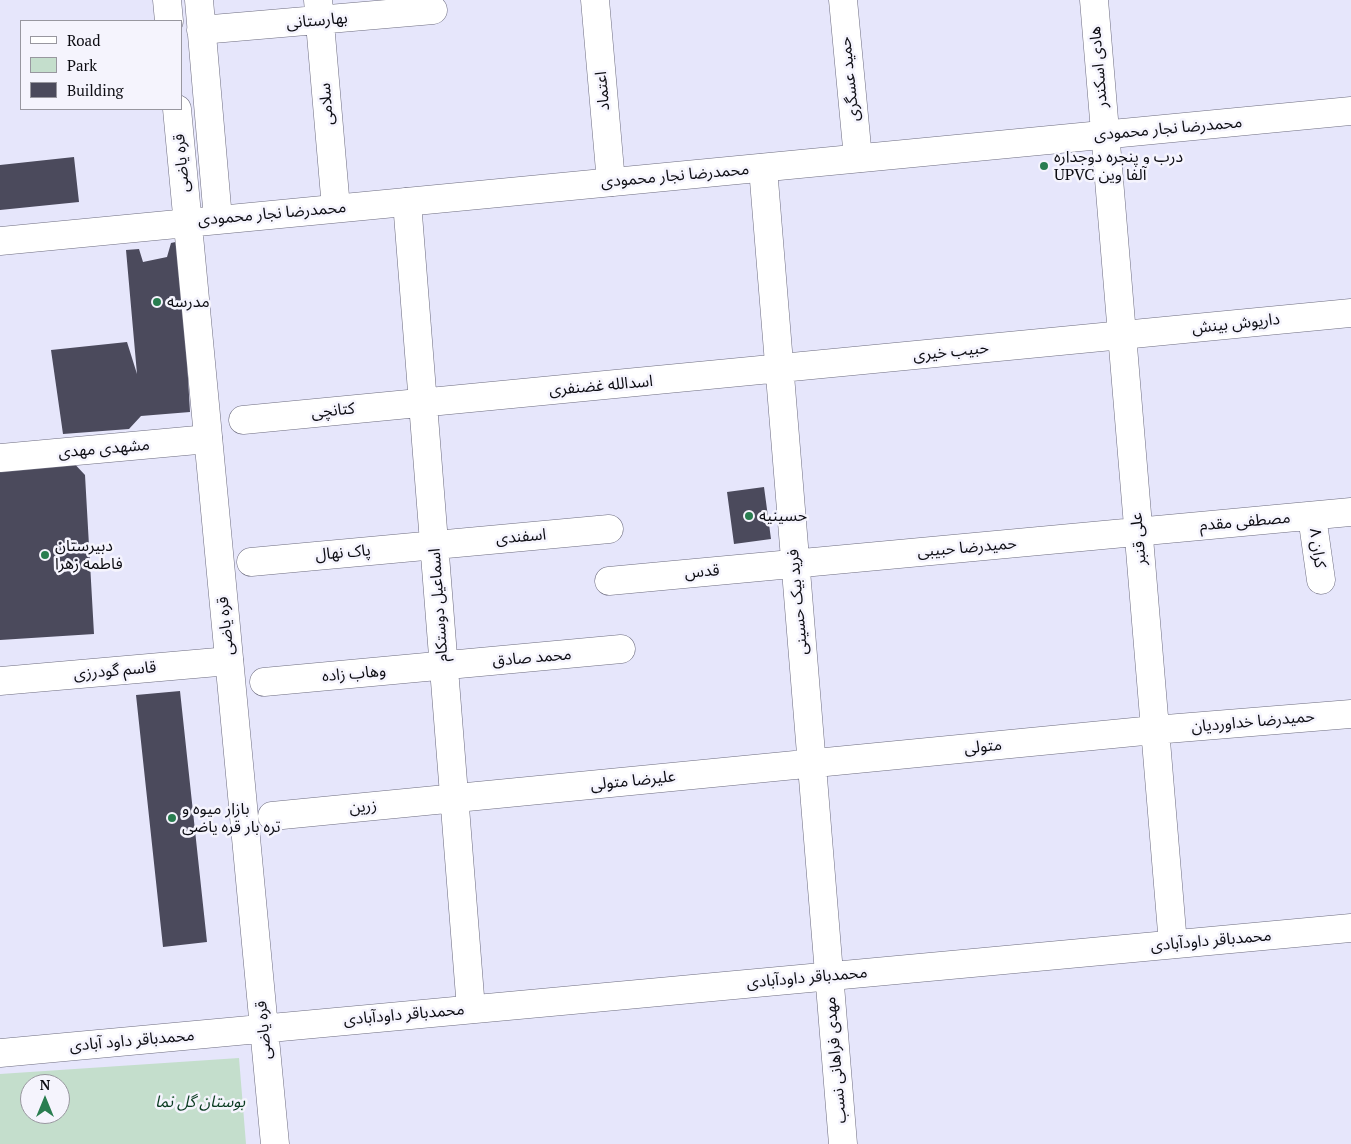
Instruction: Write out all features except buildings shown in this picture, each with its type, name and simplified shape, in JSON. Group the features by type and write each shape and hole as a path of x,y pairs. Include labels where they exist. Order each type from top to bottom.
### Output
{"street":[{"path":"166,0 169,20"},
{"path":"199,0 218,219"},
{"name":"اعتماد","path":"595,0 611,182"},
{"name":"حمید عسگری","path":"843,0 858,158"},
{"name":"هادی اسکندر","path":"1094,0 1105,135"},
{"name":"بهارستانی","path":"201,30 319,10 433,10"},
{"name":"سلامی","path":"319,10 336,208"},
{"name":"قره یاضی","path":"177,110 275,1144"},
{"name":"محمدرضا نجار محمودی","path":"0,241 1351,111"},
{"name":"علی قنبر","path":"1105,135 1172,944"},
{"name":"فرید بیک حسینی","path":"763,168 829,976"},
{"name":"اسماعیل دوستکام","path":"407,202 471,1009"},
{"name":"داریوش بینش","path":"1122,335 1351,313"},
{"name":"حبیب خیری","path":"779,368 1122,335"},
{"name":"اسدالله غضنفری","path":"423,403 779,368"},
{"name":"کتانچی","path":"243,420 423,403"},
{"name":"مشهدی مهدی","path":"0,458 208,439"},
{"name":"مصطفی مقدم","path":"1138,532 1351,512"},
{"name":"کران ۸","path":"1312,516 1321,580"},
{"name":"اسفندی","path":"434,545 609,529"},
{"name":"حمیدرضا حبیبی","path":"795,564 1138,532"},
{"name":"پاک نهال","path":"252,562 434,545"},
{"name":"قدس","path":"609,581 795,564"},
{"name":"محمد صادق","path":"444,666 621,649"},
{"name":"قاسم گودرزی","path":"0,681 229,661"},
{"name":"وهاب زاده","path":"264,682 444,666"},
{"name":"حمیدرضا خداوردیان","path":"1154,730 1351,714"},
{"name":"متولی","path":"812,763 1154,730"},
{"name":"علیرضا متولی","path":"454,798 812,763"},
{"name":"زرین","path":"272,816 454,798"},
{"name":"محمدباقر داودآبادی","path":"264,1028 1351,928"},
{"name":"مهدی فراهانی نسب","path":"829,976 843,1144"},
{"name":"محمدباقر داود آبادی","path":"0,1053 264,1028"}],"green space":[{"name":"بوستان گل نما","path":"239,1058 246,1144 0,1144 0,1074"}],"place":[{"name":"درب و پنجره دوجداره UPVC آلفا وین","path":"1044,166"},
{"name":"مدرسه","path":"157,302"},
{"name":"حسینیه","path":"749,516"},
{"name":"دبیرستان فاطمه زهرا","path":"45,555"},
{"name":"بازار میوه و تره بار قره یاضی","path":"172,818"}]}
